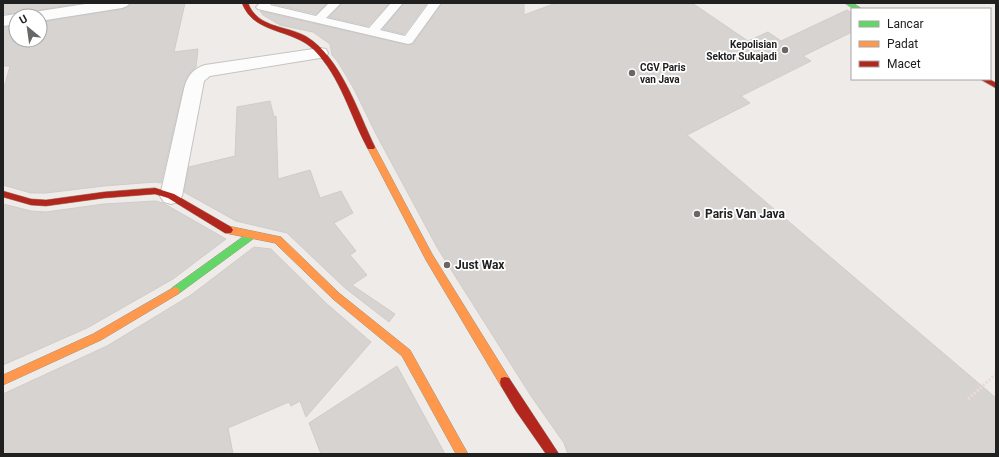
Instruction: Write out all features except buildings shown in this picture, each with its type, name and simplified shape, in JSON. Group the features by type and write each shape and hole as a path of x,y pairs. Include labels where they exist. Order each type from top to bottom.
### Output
{"street":[{"path":"48,15 122,3"},
{"path":"245,3 257,21 274,29 298,35 306,39 320,53 344,90 365,135 429,257 520,407 552,454"},
{"path":"848,3 857,8"},
{"path":"171,196 195,80 200,74 218,68 320,53"},
{"path":"986,80 996,86"},
{"path":"3,194 31,202 46,203 104,195 152,191 171,196 229,230 250,236 278,240 336,296 406,353 462,454"},
{"path":"3,380 104,333 182,287 250,236"}],"lane":[{"path":"266,3 262,8 408,40 436,3"},
{"path":"289,13 300,3"},
{"path":"318,20 335,3"},
{"path":"372,32 397,3"}],"path":[{"path":"968,399 996,374"}],"traffic: fast":[{"path":"848,3 857,8"},
{"path":"175,291 250,236"}],"traffic: slow":[{"path":"371,147 429,257 505,382"},
{"path":"228,230 278,240 336,296 406,353 462,454"},
{"path":"3,380 97,337 175,291"}],"traffic: jam":[{"path":"245,3 251,13 263,24 298,35 316,48 326,59 344,88 371,147"},
{"path":"986,80 996,86"},
{"path":"3,194 31,202 46,203 104,195 155,191 171,196 228,230"},
{"path":"505,382 520,407 553,454"}],"place":[{"name":"Kepolisian Sektor Sukajadi","path":"785,50"},
{"name":"CGV Paris van Java","path":"632,73"},
{"name":"Paris Van Java","path":"697,214"},
{"name":"Just Wax","path":"447,265"}]}
